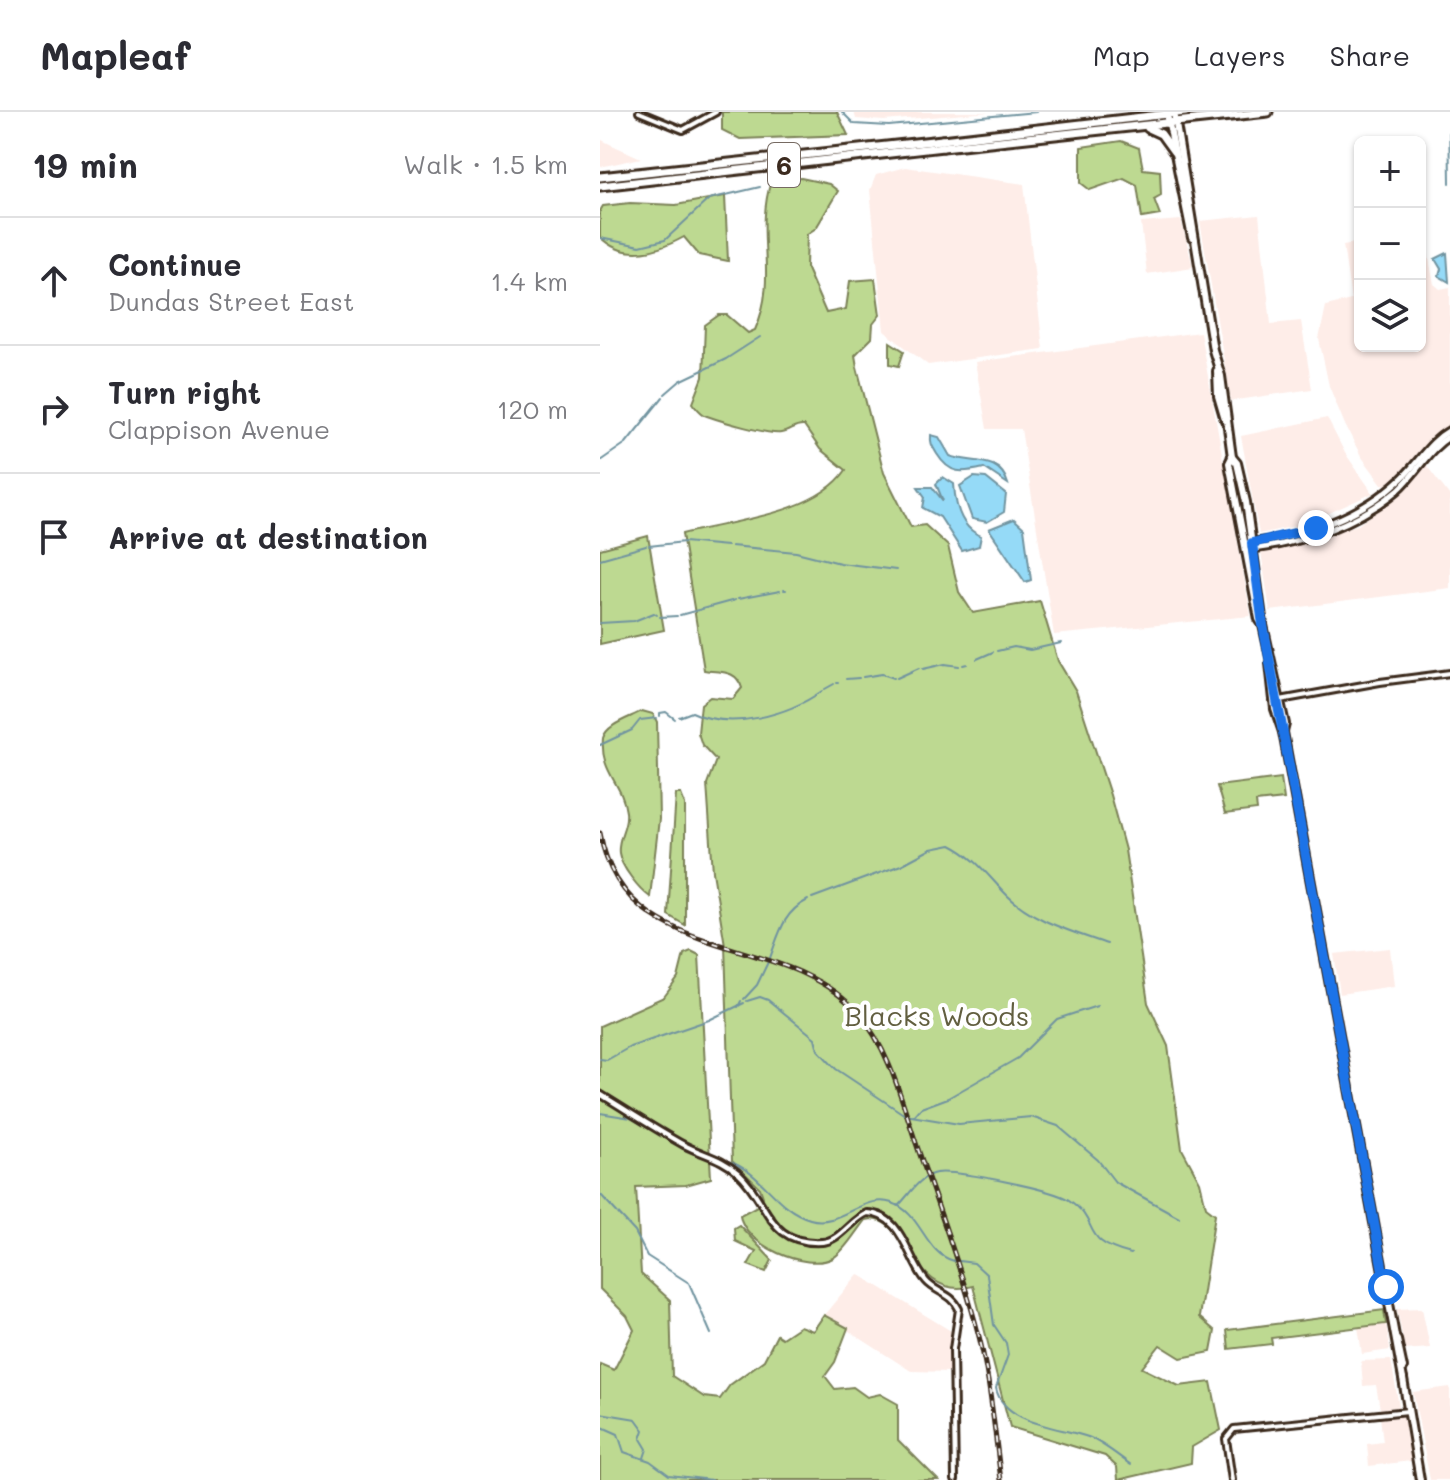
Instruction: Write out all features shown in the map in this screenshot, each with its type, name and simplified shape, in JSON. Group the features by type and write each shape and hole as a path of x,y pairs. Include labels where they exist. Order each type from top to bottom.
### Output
{"highway":[{"name":"6","path":"600,186 1186,112"},
{"name":"6","path":"600,177 1173,124 1268,112"},
{"path":"1142,127 1159,132 1174,152"}],"main road":[{"path":"1171,113 1217,371 1221,376 1232,457 1237,463 1253,546 1270,659 1268,672 1283,732 1420,1480"},
{"path":"1173,124 1174,152 1193,239"},
{"path":"1244,544 1253,546 1327,530 1360,515 1398,489 1447,434"},
{"path":"1232,457 1229,463 1259,619 1263,625"}],"street":[{"path":"639,112 683,130 716,112"},
{"path":"1277,701 1450,673"},
{"path":"600,1094 686,1146 715,1156 736,1170 759,1196 769,1221 781,1232 816,1242 830,1241 867,1213 877,1213 892,1224 925,1280 950,1296 959,1309 953,1349 955,1480"},
{"path":"1232,1480 1226,1439 1234,1429 1409,1411"}],"shaded area":[{"path":"854,112 989,112 884,121 856,119"},
{"path":"600,139 612,145 641,158 600,167"},
{"path":"905,167 1024,184 1043,349 928,365 884,331 870,190 876,175"},
{"path":"1259,215 1271,324 1301,321 1312,389 1231,401 1200,221"},
{"path":"1181,220 1193,267 1147,274 1141,223"},
{"path":"1354,243 1354,352 1426,352 1426,243 1434,284 1440,289 1450,287 1450,428 1427,445 1390,485 1382,484 1361,456 1345,425 1329,386 1319,339 1326,306 1351,300 1343,245"},
{"path":"1200,332 1251,616 1054,635 1021,429 987,429 975,362"},
{"path":"1327,418 1345,453 1373,493 1305,524 1259,534 1241,436"},
{"path":"1426,465 1450,496 1450,588 1270,611 1261,552 1358,525 1394,499"},
{"path":"1390,948 1394,986 1340,994 1334,954"},
{"path":"858,1274 951,1331 950,1372 911,1371 824,1315"},
{"path":"1422,1308 1430,1348 1405,1350 1397,1309"},
{"path":"1386,1324 1390,1350 1362,1354 1358,1327"},
{"path":"1391,1360 1399,1407 1380,1409 1376,1385 1363,1386 1361,1361"},
{"path":"1450,1387 1450,1480 1430,1480 1413,1392"},
{"path":"1403,1415 1411,1461 1369,1466 1367,1444 1383,1442 1380,1417"}],"green space":[{"path":"722,112 837,112 848,135 740,139 722,130"},
{"path":"1121,141 1139,148 1143,169 1160,171 1161,195 1154,199 1160,215 1142,218 1137,185 1124,178 1090,190 1081,183 1081,147"},
{"name":"Blacks Woods","path":"801,178 829,184 838,191 816,228 807,234 806,267 826,313 846,309 850,281 875,279 880,315 873,324 872,338 855,355 884,473 911,527 925,525 948,546 959,592 973,613 1040,601 1058,661 1076,691 1110,795 1125,850 1148,1003 1168,1046 1182,1149 1200,1182 1206,1207 1215,1214 1199,1317 1215,1331 1211,1352 1181,1358 1160,1345 1142,1368 1179,1386 1211,1382 1221,1430 1192,1447 1191,1463 1118,1480 1117,1467 1105,1456 1010,1427 973,1286 952,1288 936,1281 922,1270 890,1228 879,1220 865,1220 833,1258 808,1261 778,1253 764,1245 744,1226 740,1215 759,1205 763,1197 760,1188 732,1161 725,945 713,872 707,784 716,760 702,745 698,733 701,704 710,697 733,699 742,688 732,675 704,670 682,534 772,514 794,506 815,497 846,470 820,449 804,426 781,433 756,430 707,416 693,403 703,377 705,325 719,315 727,315 748,333 755,330 762,311 766,274 766,201 771,181"},
{"path":"725,196 728,261 699,255 684,237 663,247 630,252 609,245 600,237 600,211 603,206 630,203 676,205"},
{"path":"890,342 904,351 899,366 890,364"},
{"path":"648,536 664,630 600,644 600,549"},
{"path":"642,711 653,714 657,722 659,819 650,897 631,877 620,859 619,847 626,812 603,750 603,738 609,729"},
{"path":"1281,778 1284,799 1256,802 1257,810 1225,814 1217,786"},
{"path":"676,794 681,794 685,804 685,925 668,915"},
{"path":"691,951 699,955 711,1178 686,1185 636,1187 641,1274 670,1300 672,1376 704,1397 720,1399 730,1385 764,1360 777,1335 782,1338 800,1326 813,1331 824,1315 848,1328 835,1362 825,1376 835,1389 853,1387 867,1397 880,1394 898,1404 898,1440 938,1480 600,1480 600,1364 614,1370 634,1330 627,1316 600,1289 600,1026 664,997 678,978 684,954"},
{"path":"739,1225 772,1260 766,1272 748,1265 756,1251 735,1241 734,1228"},
{"path":"1384,1310 1386,1324 1271,1338 1272,1344 1229,1349 1227,1330"}],"water":[{"path":"1447,253 1449,282 1439,276 1441,269 1435,259"},
{"path":"931,435 939,437 950,456 984,462 999,469 1008,484 984,468 957,471 947,466 931,443"},
{"path":"943,477 954,484 960,515 968,527 981,536 979,546 962,551 940,517 923,508 925,497 918,487 932,487 943,501 936,484"},
{"path":"974,477 986,478 1006,494 1004,512 987,522 972,519 960,486"},
{"path":"1014,519 1024,528 1031,580 1025,582 989,529"}],"waterway":[{"path":"842,112 854,124 889,126 1036,112"},
{"path":"1449,112 1450,183"},
{"path":"600,238 640,246 665,240 709,199 760,187"},
{"path":"665,394 680,381 726,359 760,337"},
{"path":"600,461 626,443 663,397"},
{"path":"649,546 684,542 727,546"},
{"path":"600,559 646,546"},
{"path":"731,546 796,552 840,563 896,570"},
{"path":"738,599 780,591"},
{"path":"680,615 735,600"},
{"path":"600,623 634,621 654,613 657,615"},
{"path":"660,617 677,616"},
{"path":"997,651 1014,647 1030,650 1061,643"},
{"path":"977,659 993,652"},
{"path":"923,669 945,664 959,666"},
{"path":"963,665 967,664"},
{"path":"897,678 919,668"},
{"path":"863,677 882,674 894,678"},
{"path":"846,679 859,678"},
{"path":"825,689 834,684"},
{"path":"679,717 692,712 724,720 759,718 793,707 822,691"},
{"path":"660,716 660,713 666,712 675,719"},
{"path":"600,745 632,730 640,720 657,718"},
{"path":"812,898 901,865 931,849 951,845 972,859 1013,900 1037,917 1107,944"},
{"path":"770,958 787,917 808,900"},
{"path":"744,999 757,985 768,962"},
{"path":"747,1001 760,997 768,1000 815,1038 818,1050 836,1069 905,1115 959,1124 1031,1117 1058,1126 1098,1160 1115,1182 1179,1217"},
{"path":"738,1007 741,1001"},
{"path":"600,1059 607,1060 630,1047 709,1020 744,1003"},
{"path":"914,1116 921,1108 948,1098 1018,1058 1057,1019 1097,1006"},
{"path":"600,1113 631,1118 655,1131"},
{"path":"719,1159 745,1169 786,1206 810,1219 831,1219 881,1201 892,1203 910,1215 936,1250 954,1261"},
{"path":"899,1205 920,1182 936,1173 1004,1181 1069,1200 1103,1243 1131,1254"},
{"path":"600,1194 635,1232 647,1256 689,1283 711,1334"},
{"path":"959,1261 974,1263 987,1275 994,1325 1006,1343 1008,1355 996,1388 1001,1400 1021,1417 1094,1440 1131,1465"},
{"path":"600,1413 636,1419 644,1430 641,1439 647,1449 644,1458"},
{"path":"600,1426 618,1434 624,1452 650,1461 669,1475 712,1480"}],"railway":[{"path":"600,833 615,876 640,906 673,927 791,968 828,987 870,1028 894,1077 970,1302 985,1363 1001,1480"}],"route":[{"path":"1316,528 1252,543 1265,617 1263,625 1285,724 1283,732 1386,1287"}]}
